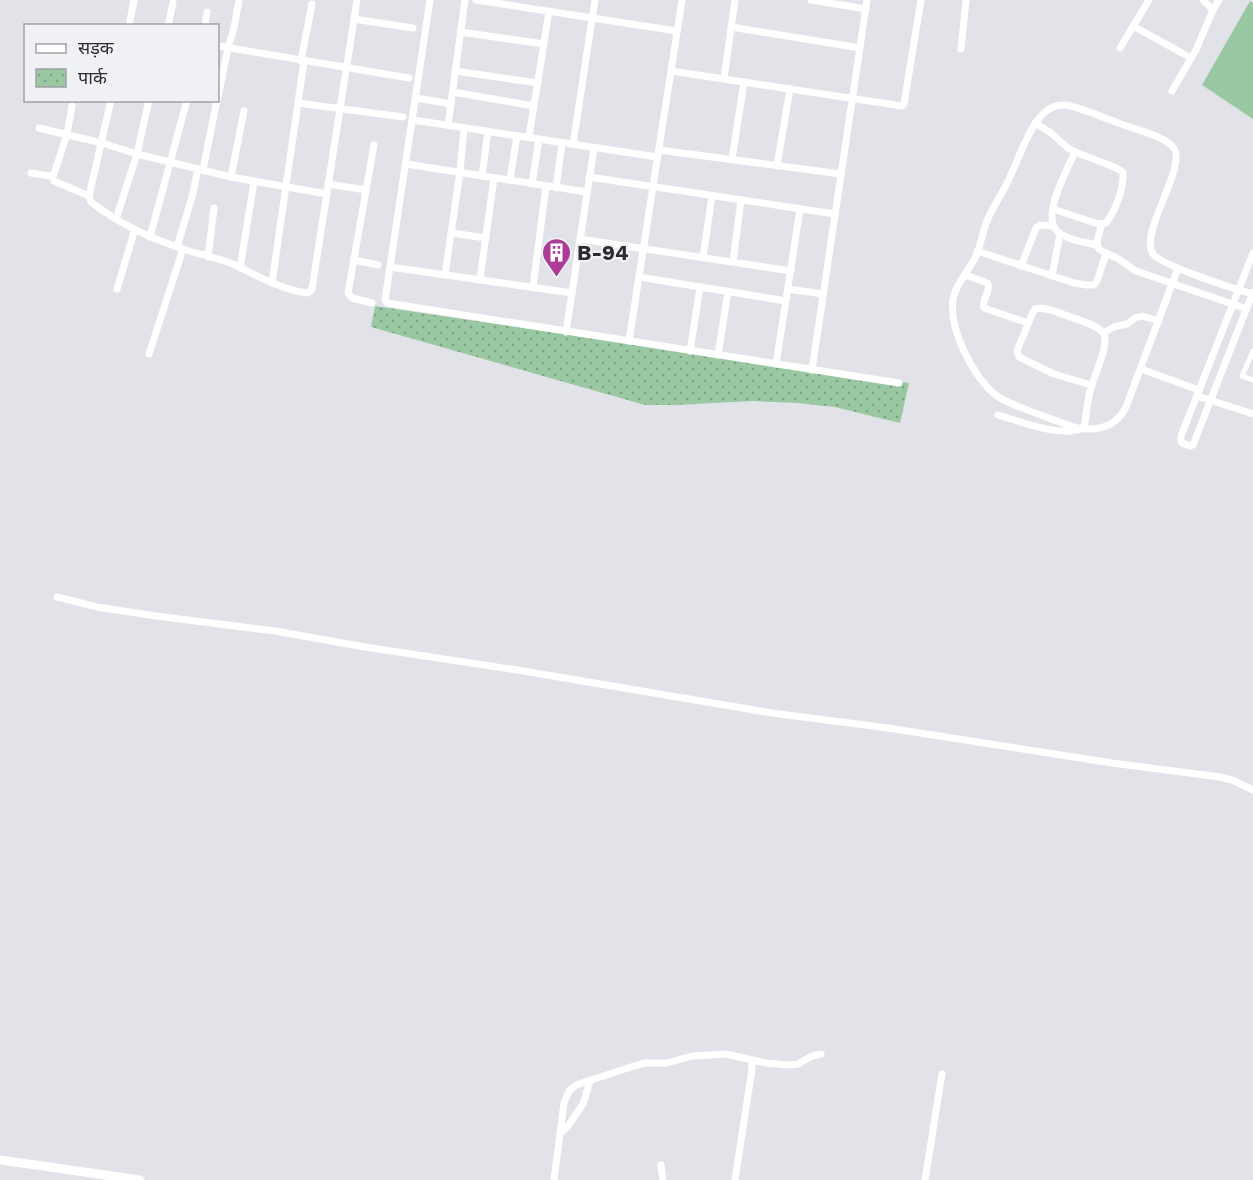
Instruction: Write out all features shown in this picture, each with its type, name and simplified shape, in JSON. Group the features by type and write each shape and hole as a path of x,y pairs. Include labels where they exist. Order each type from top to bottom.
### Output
{"street":[{"path":"129,24 134,0"},
{"path":"219,90 239,0"},
{"path":"111,102 89,196 91,202 116,219 150,237 229,263 272,283 305,293 311,292 357,0"},
{"path":"430,0 385,300 387,303 899,383"},
{"path":"448,125 465,0"},
{"path":"476,0 677,31"},
{"path":"573,144 595,0"},
{"path":"629,341 682,0"},
{"path":"724,79 735,0"},
{"path":"811,0 866,9"},
{"path":"812,370 867,0"},
{"path":"671,70 900,106 903,105 921,0"},
{"path":"961,49 966,0"},
{"path":"1120,48 1149,0"},
{"path":"1203,0 1213,10"},
{"path":"1172,91 1204,35 1219,0"},
{"path":"168,24 173,3"},
{"path":"272,283 312,4"},
{"path":"529,138 549,11"},
{"path":"205,24 207,12"},
{"path":"354,19 413,28"},
{"path":"1133,26 1191,58"},
{"path":"732,27 860,48"},
{"path":"460,32 544,44"},
{"path":"219,46 409,78"},
{"path":"455,71 538,83"},
{"path":"732,159 744,82"},
{"path":"777,166 790,89"},
{"path":"453,92 534,106"},
{"path":"416,98 451,104"},
{"path":"116,219 137,154 149,102"},
{"path":"150,237 186,102"},
{"path":"149,354 180,248 216,102"},
{"path":"298,103 403,117"},
{"path":"1082,429 1038,415 997,396 983,381 965,352 954,324 953,298 956,290 977,251 988,220 1035,123 1040,117 1058,105 1069,106 1167,142 1177,152 1176,164 1157,216 1150,245 1152,252 1158,258 1178,268 1238,290 1253,293 1212,401 1193,445 1190,446 1182,443 1181,440 1198,393 1238,290 1253,253"},
{"path":"31,173 53,175 67,134 72,106"},
{"path":"231,177 244,111"},
{"path":"412,120 594,148 732,159 841,174"},
{"path":"1035,123 1075,152 1123,172 1123,183 1115,206 1108,219 1102,224 1096,245"},
{"path":"39,128 102,142 137,154 200,170 327,194"},
{"path":"445,275 464,128"},
{"path":"482,176 488,131"},
{"path":"510,180 517,136"},
{"path":"532,184 539,139"},
{"path":"556,188 562,143"},
{"path":"372,303 348,295 374,145"},
{"path":"566,332 594,148"},
{"path":"1075,152 1058,189 1053,209 1053,226 1060,234 1096,245 1098,249 1136,271 1247,309"},
{"path":"406,164 587,192"},
{"path":"589,177 835,214"},
{"path":"480,279 494,178"},
{"path":"54,181 89,196"},
{"path":"240,268 254,182"},
{"path":"328,184 366,190"},
{"path":"532,287 546,186"},
{"path":"703,257 712,195"},
{"path":"733,262 741,200"},
{"path":"208,257 214,208"},
{"path":"777,364 800,209"},
{"path":"1053,209 1102,224"},
{"path":"1021,266 1036,228 1040,225 1053,226"},
{"path":"117,288 135,230"},
{"path":"451,232 486,238"},
{"path":"1052,276 1060,234"},
{"path":"580,239 791,271"},
{"path":"977,251 1074,283 1087,285 1094,285 1097,281 1106,254"},
{"path":"354,261 378,265"},
{"path":"390,267 572,292"},
{"path":"998,415 1057,431 1073,432 1103,427 1120,417 1141,369 1178,268"},
{"path":"965,275 988,284 989,290 983,305 987,310 1028,323"},
{"path":"639,278 786,301"},
{"path":"690,351 700,287"},
{"path":"788,289 823,294"},
{"path":"718,355 728,291"},
{"path":"1082,429 1091,386 1103,352 1105,338 1098,328 1043,308 1035,309 1017,351 1018,357 1065,378 1091,386"},
{"path":"1103,333 1138,317 1159,321"},
{"path":"1253,351 1242,376 1253,380"},
{"path":"1141,369 1212,401 1253,414"},
{"path":"57,597 97,607 275,631 772,713 1220,777 1253,790"},
{"path":"554,1180 564,1103 571,1088 576,1085 639,1064 667,1063 692,1056 726,1054 779,1065 794,1065 821,1054"},
{"path":"735,1180 752,1060"},
{"path":"925,1180 942,1074"},
{"path":"560,1133 568,1126 583,1104 590,1081"},
{"path":"0,1160 140,1180"},
{"path":"661,1165 663,1180"}],"green space":[{"path":"1250,1 1253,3 1253,119 1202,85"},
{"path":"375,306 909,383 900,423 835,407 797,403 753,401 645,405 371,327"}],"place":[{"name":"B-94","path":"556,278"}]}
